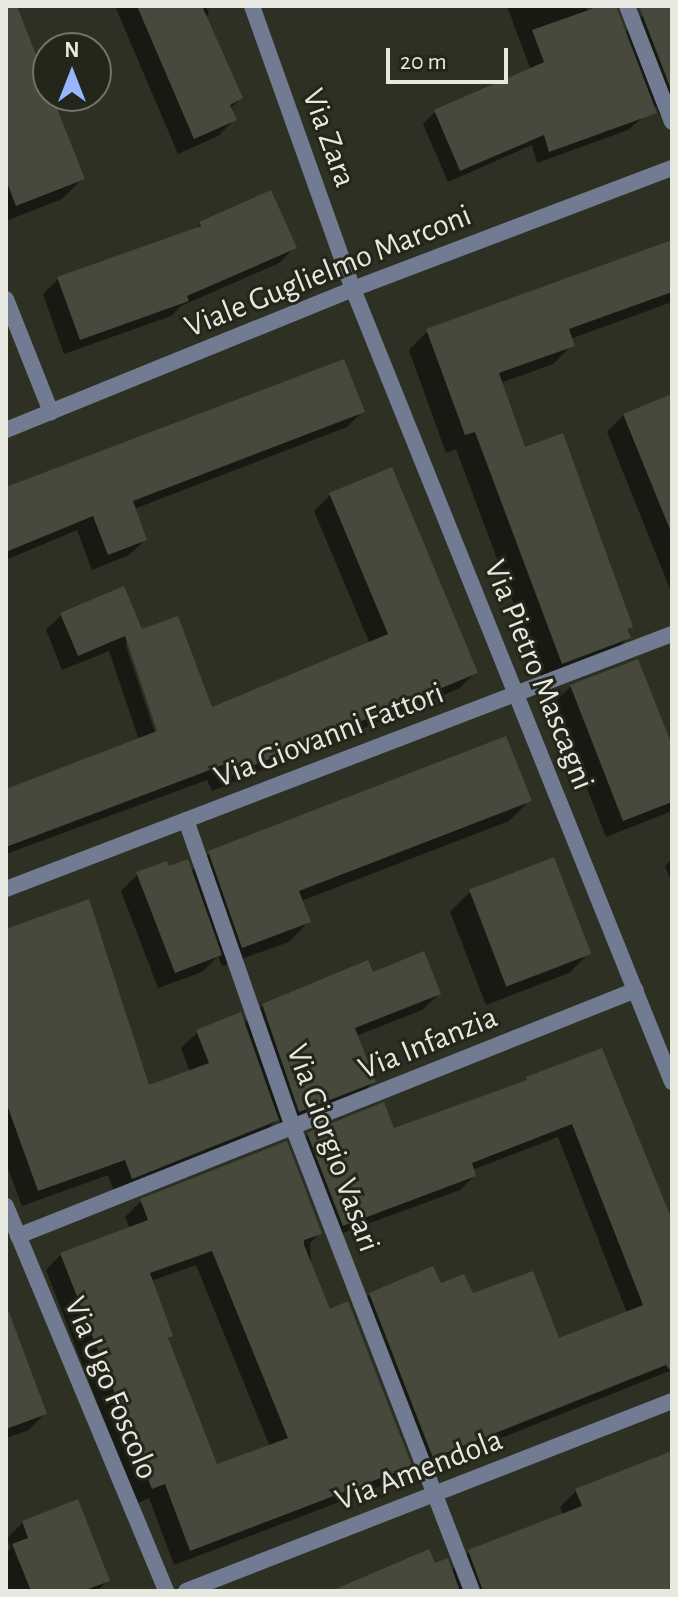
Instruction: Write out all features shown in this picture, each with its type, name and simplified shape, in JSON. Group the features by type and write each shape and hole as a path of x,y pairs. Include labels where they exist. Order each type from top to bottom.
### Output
{"street":[{"name":"Via Zara","path":"252,6 353,289"},
{"path":"627,6 672,122"},
{"name":"Viale Guglielmo Marconi","path":"6,430 353,289 672,168"},
{"name":"Via Pietro Mascagni","path":"353,289 672,1082"},
{"path":"6,299 51,412"},
{"name":"Via Giovanni Fattori","path":"6,889 672,634"},
{"name":"Via Giorgio Vasari","path":"186,820 293,1127 472,1591"},
{"name":"Via Infanzia","path":"18,1236 636,990"},
{"name":"Via Ugo Foscolo","path":"6,1206 166,1591"},
{"name":"Via Amendola","path":"186,1591 672,1401"}],"building":[{"path":"6,6 17,6 32,45 32,112 58,112 85,179 16,206 6,180"},
{"path":"137,6 202,6 243,98 230,105 237,120 194,139"},
{"path":"600,6 616,6 657,113 549,152 544,135 460,171 434,110 544,62 532,30"},
{"path":"639,6 672,6 672,92"},
{"path":"271,190 297,248 187,296 189,301 80,340 57,277 201,226 199,222"},
{"path":"672,240 672,292 569,329 575,346 499,373 525,447 563,433 633,627 627,629 631,638 562,664 475,432 465,435 426,329"},
{"path":"344,359 365,412 133,501 147,540 108,555 93,516 6,552 6,487"},
{"path":"672,394 672,532 671,532 623,414"},
{"path":"392,467 478,673 228,776 223,765 6,847 6,789 157,731 125,636 78,656 60,613 124,586 142,629 178,616 212,707 388,634 329,493"},
{"path":"638,659 672,745 672,802 623,821 570,685"},
{"path":"506,736 532,801 299,891 311,922 242,948 208,851"},
{"path":"554,857 591,954 506,987 469,890"},
{"path":"188,859 222,955 175,973 136,872 167,861 169,866"},
{"path":"89,899 149,1085 209,1063 196,1030 241,1012 279,1120 132,1179 125,1160 38,1191 6,1102 6,929"},
{"path":"424,951 441,994 355,1028 376,1082 299,1112 262,1004 368,960 373,972"},
{"path":"602,1048 672,1220 672,1373 666,1365 433,1458 369,1293 433,1266 441,1283 464,1274 473,1293 533,1271 559,1338 643,1305 572,1124 472,1163 476,1176 343,1226 307,1133 384,1102 394,1128 527,1080 526,1077"},
{"path":"287,1141 322,1234 304,1240 304,1245 330,1309 348,1301 412,1466 190,1551 165,1484 152,1489 60,1253 148,1220 140,1199","holes":["212,1251 288,1438 217,1464 168,1338 173,1336 150,1273"]},
{"path":"9,1312 47,1414 6,1429 6,1313"},
{"path":"672,1451 672,1591 483,1591 468,1550 582,1506 575,1489"},
{"path":"78,1499 110,1581 83,1591 31,1591 12,1544 28,1538 22,1521"},
{"path":"429,1549 435,1563 448,1558 460,1591 331,1591"}]}
